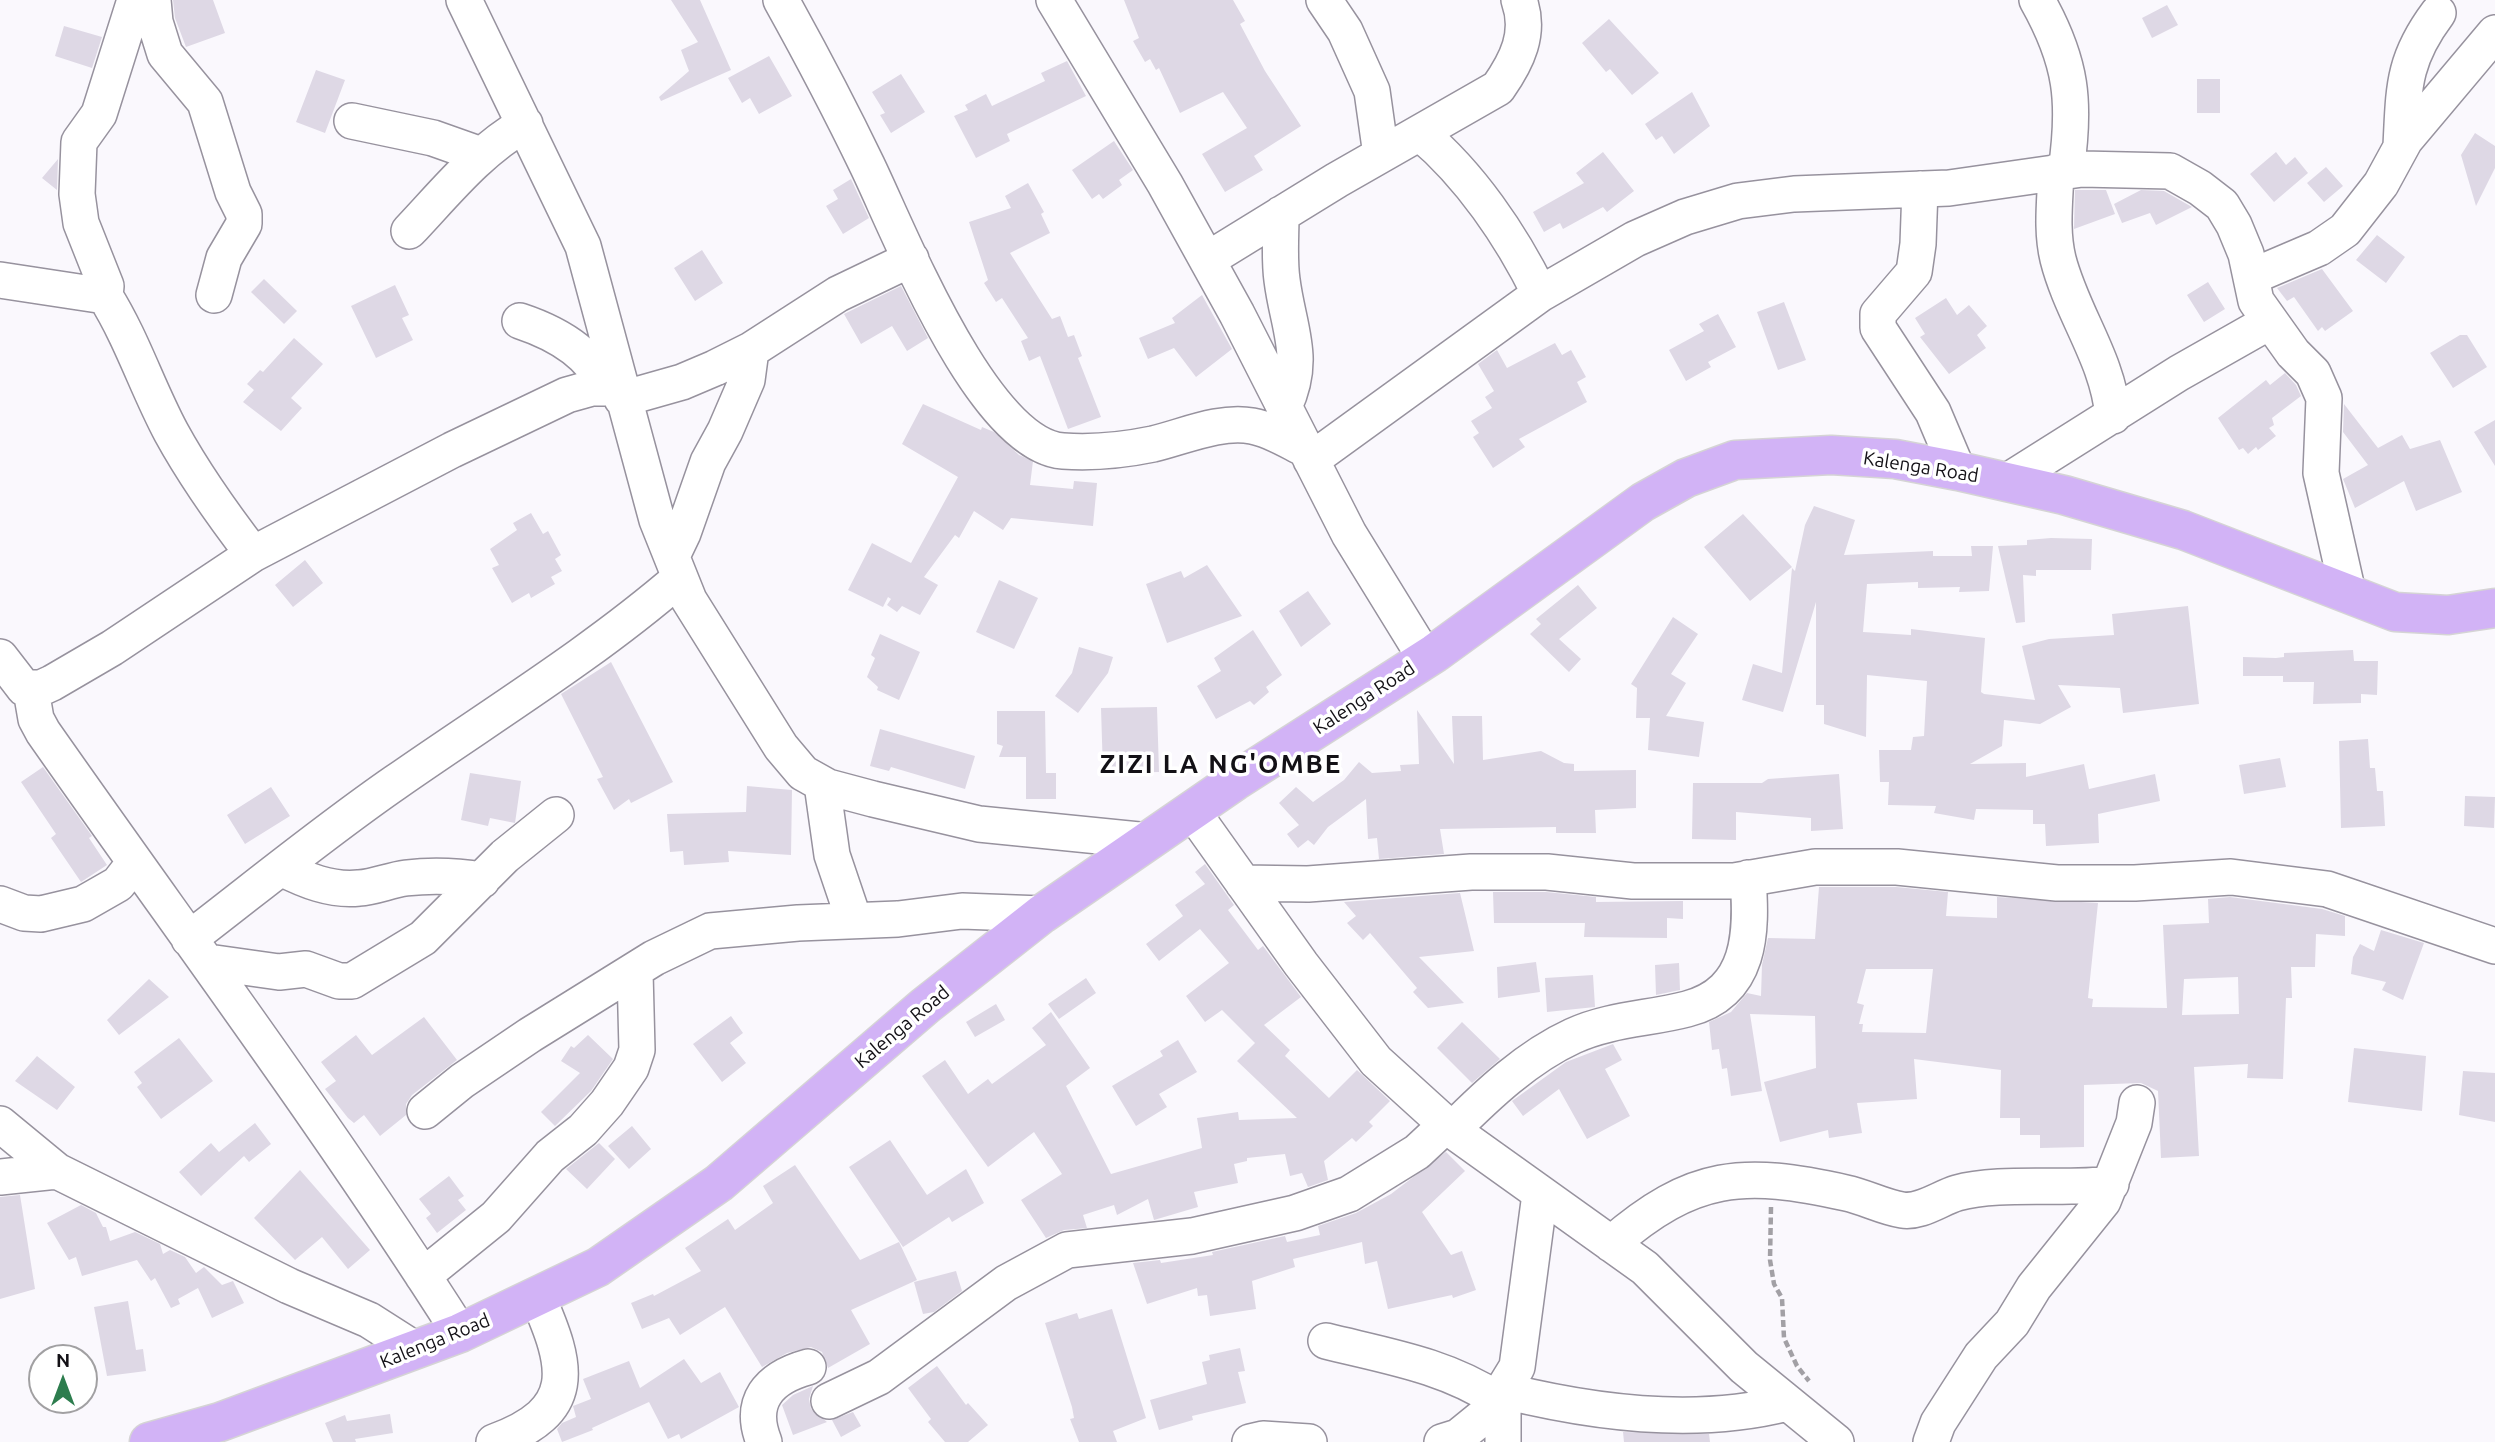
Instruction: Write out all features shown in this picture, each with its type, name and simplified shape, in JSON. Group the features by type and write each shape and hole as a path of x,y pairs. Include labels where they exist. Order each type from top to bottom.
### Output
{"main road":[{"name":"Kalenga Road","path":"149,1442 220,1422 460,1333 598,1267 719,1183 925,1006 1042,914 1192,811 1426,659 1643,502 1686,478 1735,460 1831,455 1895,459 1958,471 2183,530 2395,612 2448,615 2495,608"}],"street":[{"path":"135,0 102,107 79,142 78,206 81,223 106,286 105,296 128,335 177,442 206,492 253,554"},
{"path":"153,0 155,22 165,54 205,102 233,192 244,214 244,224 224,258 214,295"},
{"path":"464,0 583,246 616,392 657,520 689,600 780,747 803,773 822,784 979,824 1149,841"},
{"path":"781,0 827,84 937,313 981,385 1010,421 1032,439 1059,451 1094,451 1149,444 1229,426 1252,426 1308,454"},
{"path":"1054,0 1207,260 1349,534 1426,659"},
{"path":"1324,0 1345,31 1372,91 1381,155"},
{"path":"1207,260 1498,88 1514,65 1524,34 1519,0"},
{"path":"2037,0 2053,28 2070,82 2070,139 2061,172 2053,230 2058,258 2111,388 2113,416"},
{"path":"2401,146 2405,79 2412,52 2438,13"},
{"path":"2251,277 2319,247 2345,230 2381,184 2401,146 2495,33"},
{"path":"352,121 433,138 481,155"},
{"path":"409,231 481,155 525,124"},
{"path":"1420,133 1463,174 1528,269 1540,294"},
{"path":"1308,454 1540,294 1635,239 1685,217 1738,201 1794,194 1949,188 2061,172 2170,171 2200,188 2222,205 2234,225 2256,301 2293,353 2313,373 2324,398 2321,473 2348,593"},
{"path":"1920,189 1919,244 1913,272 1878,314 1878,328 1933,412 1958,471"},
{"path":"1281,214 1281,276 1297,361 1292,391 1284,407"},
{"path":"0,657 24,688 31,690 52,683 112,648 253,554 527,412 567,395 616,392 682,382 751,349 838,294 911,259"},
{"path":"0,280 105,296"},
{"path":"520,321 564,340 583,355 616,392"},
{"path":"2006,482 2179,373 2269,322"},
{"path":"199,951 281,868 394,783 625,623 676,567 683,533 708,462 747,380 751,349"},
{"path":"31,690 36,719 43,732 199,951 424,1276 460,1333"},
{"path":"822,784 832,855 854,920"},
{"path":"1192,811 1376,1061 1449,1127 1645,1268 1744,1367 1800,1394 1836,1442"},
{"path":"199,951 279,972 306,969 339,981 352,981 423,938 482,880 556,815"},
{"path":"0,904 24,913 41,914 83,904 118,884 135,862"},
{"path":"1243,883 1308,884 1471,872 1547,872 1633,881 1734,881 1815,867 1897,867 2057,883 2135,883 2231,877 2327,889 2495,946"},
{"path":"281,868 309,881 338,888 359,888 432,876 482,880"},
{"path":"829,1402 879,1377 1006,1283 1068,1250 1192,1236 1295,1213 1349,1194 1417,1152 1490,1092 1571,1037 1602,1025 1689,1009 1715,994 1731,980 1747,948 1751,917 1748,878"},
{"path":"425,1111 462,1081 530,1035 664,952 710,931 962,911 1042,914"},
{"path":"424,1276 496,1217 550,1156 583,1130 619,1086 631,1068 637,1050 635,972"},
{"path":"1931,1442 1938,1423 1981,1356 2012,1323 2034,1287 2102,1201 2134,1123 2137,1103"},
{"path":"0,1124 57,1171 289,1286 369,1320 416,1350"},
{"path":"0,1177 57,1171"},
{"path":"1611,1244 1643,1217 1681,1195 1715,1182 1742,1179 1777,1182 1849,1193 1904,1210 1921,1209 1962,1192 2076,1189 2110,1184"},
{"path":"1442,1442 1458,1437 1501,1396 1517,1367 1540,1194"},
{"path":"494,1442 536,1422 555,1403 560,1388 555,1335 537,1296"},
{"path":"1326,1341 1429,1366 1501,1396 1652,1413 1752,1412 1800,1394"},
{"path":"764,1442 757,1421 763,1396 778,1380 808,1367"},
{"path":"1501,1396 1503,1442"},
{"path":"1250,1442 1263,1439 1309,1442"}],"path":[{"path":"1777,1182 1770,1212 1770,1260 1774,1284 1782,1298 1784,1338 1797,1366 1800,1394"}],"building":[{"path":"173,0 213,0 225,33 186,47 175,18"},
{"path":"671,0 700,0 731,70 661,101 659,97 689,71 681,50 698,42"},
{"path":"1124,0 1233,0 1245,21 1240,24 1265,71 1301,126 1254,156 1263,170 1225,192 1202,154 1247,128 1223,92 1180,113 1159,68 1156,70 1150,59 1145,62 1133,41 1139,38"},
{"path":"2167,5 2178,25 2152,38 2142,18"},
{"path":"1609,19 1659,73 1632,95 1610,69 1606,72 1582,43"},
{"path":"64,26 102,37 92,68 55,56"},
{"path":"769,56 792,96 759,114 750,98 742,103 728,78"},
{"path":"1067,61 1086,96 1007,134 1010,141 976,158 954,116 968,110 965,105 986,94 992,106 1045,81 1041,73"},
{"path":"316,70 345,80 325,133 296,122"},
{"path":"901,74 925,112 891,133 880,115 885,113 872,92"},
{"path":"2197,79 2220,79 2220,113 2197,113"},
{"path":"1692,92 1710,126 1674,154 1662,136 1656,140 1645,124"},
{"path":"2475,133 2495,146 2495,168 2476,206 2461,155"},
{"path":"1114,141 1133,170 1119,180 1122,185 1103,199 1099,194 1092,199 1072,170"},
{"path":"1603,152 1634,191 1607,212 1603,207 1563,229 1560,223 1544,232 1533,212 1584,183 1576,173"},
{"path":"2276,152 2286,165 2295,157 2308,173 2274,202 2250,174"},
{"path":"58,159 57,190 42,178"},
{"path":"2326,167 2343,186 2324,202 2307,183"},
{"path":"851,179 869,218 843,234 826,206 838,199 833,190"},
{"path":"1028,183 1044,212 1041,214 1050,233 1010,253 1052,319 1060,316 1068,337 1074,335 1082,356 1078,358 1101,417 1068,429 1040,356 1029,361 1021,341 1028,338 1002,298 996,302 984,283 988,280 969,222 1011,208 1005,196"},
{"path":"2075,190 2106,190 2115,214 2074,229"},
{"path":"2141,190 2164,191 2192,207 2156,225 2150,213 2122,223 2114,204"},
{"path":"2377,235 2405,257 2386,283 2356,260"},
{"path":"702,250 723,283 695,301 674,268"},
{"path":"2322,269 2353,311 2325,331 2322,327 2318,331 2294,297 2287,301 2277,288"},
{"path":"264,279 297,311 284,324 251,292"},
{"path":"2208,282 2225,309 2204,322 2187,295"},
{"path":"395,285 409,315 402,318 413,340 376,358 351,306"},
{"path":"901,286 928,338 907,351 892,326 861,344 844,314"},
{"path":"1202,295 1232,349 1196,377 1174,348 1148,359 1139,338 1175,323 1172,318"},
{"path":"1946,298 1957,315 1969,305 1987,326 1977,335 1986,348 1949,374 1920,337 1925,334 1915,318"},
{"path":"1784,302 1806,360 1778,370 1757,312"},
{"path":"1718,314 1736,347 1708,362 1711,367 1686,381 1669,350 1704,331 1699,324"},
{"path":"2460,335 2467,335 2487,367 2453,388 2430,353"},
{"path":"294,338 323,364 291,398 302,408 281,431 243,402 254,390 247,384 260,370 263,372"},
{"path":"1555,343 1562,355 1571,350 1586,377 1577,382 1587,402 1519,439 1525,447 1493,468 1473,437 1479,433 1471,421 1492,408 1485,397 1494,391 1478,364 1497,350 1507,368"},
{"path":"2285,373 2296,385 2301,396 2272,418 2274,425 2269,428 2276,436 2248,454 2243,448 2239,450 2218,418 2266,380 2270,385"},
{"path":"923,404 981,430 982,427 994,432 1019,455 1033,461 1030,485 1073,489 1074,481 1097,483 1093,526 1011,518 1003,530 974,511 959,538 955,535 924,577 938,585 920,615 902,606 897,612 887,605 891,599 888,597 883,607 848,590 872,543 911,563 958,477 902,444"},
{"path":"2344,404 2378,448 2402,435 2410,449 2440,440 2462,492 2416,511 2404,481 2355,508 2343,479 2368,465 2343,432"},
{"path":"2495,420 2495,466 2474,432"},
{"path":"1814,506 1855,520 1844,555 1933,551 1933,556 1972,556 1971,546 1993,546 1989,591 1959,592 1960,587 1918,588 1918,582 1867,584 1863,632 1911,635 1911,629 1985,638 1981,692 1984,694 2035,700 2022,646 2049,639 2114,635 2112,614 2188,606 2199,704 2123,713 2120,688 2058,685 2071,707 2040,724 2004,720 2002,746 1970,764 2026,763 2026,777 2084,764 2089,789 2155,774 2160,801 2098,814 2099,843 2046,846 2045,824 2033,824 2033,810 1976,809 1974,820 1934,813 1936,806 1888,805 1889,782 1880,782 1879,750 1911,750 1913,737 1924,736 1927,681 1867,675 1866,737 1824,724 1824,705 1816,705 1816,602 1783,712 1742,700 1753,664 1782,673 1792,568 1795,571 1805,525"},
{"path":"531,513 543,534 548,531 561,555 555,559 562,571 551,577 555,584 531,598 529,593 512,603 492,568 499,565 490,549 517,530 513,523"},
{"path":"1743,514 1792,567 1750,601 1704,547"},
{"path":"2092,539 2091,570 2036,570 2036,576 2023,575 2025,622 2016,623 1998,546 2027,545 2027,540"},
{"path":"305,560 323,583 293,607 275,585"},
{"path":"1207,565 1242,616 1167,643 1146,584 1181,571 1184,578"},
{"path":"999,580 1038,598 1014,649 976,632"},
{"path":"1578,585 1597,608 1559,639 1581,659 1569,672 1530,634 1541,624 1536,619"},
{"path":"1308,591 1331,624 1301,647 1279,611"},
{"path":"1673,617 1698,634 1671,674 1686,683 1666,716 1704,722 1699,757 1648,750 1650,718 1636,718 1637,688 1631,684"},
{"path":"1253,630 1282,675 1266,687 1269,692 1254,705 1250,701 1216,719 1197,686 1221,671 1214,658"},
{"path":"880,634 920,652 899,700 877,690 878,687 867,677 875,658 871,655"},
{"path":"1079,647 1113,657 1108,673 1078,713 1055,696 1072,673"},
{"path":"2353,650 2354,661 2378,661 2377,695 2361,694 2361,703 2313,704 2314,682 2283,682 2283,676 2243,676 2243,657 2276,658 2284,657 2284,653"},
{"path":"611,662 673,782 631,803 629,799 614,810 597,779 603,777 561,694"},
{"path":"1157,707 1159,772 1103,773 1101,708"},
{"path":"1417,710 1454,764 1452,716 1482,716 1483,760 1541,751 1564,763 1574,764 1574,771 1636,770 1636,808 1595,810 1596,833 1556,833 1556,827 1440,829 1444,854 1379,859 1377,838 1368,839 1366,799 1328,827 1314,845 1308,840 1298,848 1287,834 1299,825 1279,803 1296,787 1313,802 1344,780 1359,762 1372,773 1401,771 1400,765 1419,764"},
{"path":"997,711 1045,711 1046,773 1056,773 1056,799 1026,799 1026,757 999,757 1003,746 997,744"},
{"path":"880,729 975,756 965,789 891,767 889,771 870,766"},
{"path":"2368,739 2370,768 2375,768 2377,791 2383,791 2385,826 2341,828 2339,741"},
{"path":"2280,758 2286,787 2244,794 2239,765"},
{"path":"43,767 92,836 89,838 107,865 81,882 51,838 56,834 21,782"},
{"path":"470,773 521,781 515,823 490,818 488,826 461,820"},
{"path":"1839,774 1843,829 1811,831 1811,818 1736,812 1736,840 1692,839 1693,783 1762,783 1768,779"},
{"path":"747,786 792,790 791,855 728,851 729,862 684,865 683,851 670,852 667,814 746,812"},
{"path":"271,787 290,816 245,844 227,815"},
{"path":"2465,796 2495,797 2494,828 2464,826"},
{"path":"1205,864 1234,905 1228,910 1258,950 1263,946 1301,997 1264,1025 1290,1050 1285,1056 1329,1098 1357,1070 1390,1101 1369,1122 1373,1126 1356,1142 1352,1138 1324,1161 1328,1180 1308,1187 1302,1173 1290,1176 1285,1154 1247,1158 1247,1161 1234,1164 1238,1183 1194,1192 1198,1207 1154,1220 1148,1199 1117,1215 1114,1205 1083,1215 1087,1228 1064,1230 1046,1238 1021,1200 1062,1174 1034,1132 988,1167 922,1076 945,1060 968,1094 988,1079 992,1084 1046,1045 1032,1028 1051,1012 1090,1068 1066,1086 1111,1174 1202,1148 1197,1118 1238,1112 1239,1120 1297,1118 1237,1061 1255,1043 1222,1010 1205,1022 1186,996 1229,963 1200,929 1159,961 1146,944 1183,916 1175,905 1205,884 1195,872"},
{"path":"1819,887 1896,887 1948,892 1946,916 1997,918 1997,897 2098,903 2088,998 2093,999 2092,1007 2167,1008 2163,925 2209,923 2208,899 2230,897 2322,909 2345,916 2345,936 2316,934 2315,967 2291,967 2292,998 2286,998 2283,1079 2247,1078 2248,1064 2194,1067 2199,1156 2161,1158 2158,1091 2141,1083 2084,1085 2084,1147 2040,1148 2040,1135 2020,1135 2020,1118 2000,1118 2001,1070 1914,1059 1917,1099 1857,1103 1862,1133 1829,1138 1828,1130 1780,1142 1764,1082 1816,1068 1815,1016 1750,1014 1762,1091 1731,1096 1727,1068 1722,1069 1719,1049 1712,1050 1709,1022 1731,1012 1747,993 1761,996 1762,965 1768,938 1815,939","holes":["1866,969 1933,969 1926,1033 1862,1032 1863,1024 1859,1024 1864,1005 1857,1003","2238,977 2239,1014 2182,1015 2184,979"]},
{"path":"1493,892 1546,892 1596,897 1596,902 1683,901 1683,919 1667,918 1667,938 1584,937 1585,923 1494,923"},
{"path":"1460,893 1474,951 1419,957 1464,1003 1428,1008 1413,992 1417,988 1370,933 1363,940 1347,923 1356,916 1344,902"},
{"path":"2381,930 2424,943 2403,1000 2382,990 2386,982 2351,974 2353,957 2360,944 2374,951"},
{"path":"1536,962 1540,992 1498,998 1497,967"},
{"path":"1679,963 1680,990 1656,995 1655,965"},
{"path":"1593,975 1595,1007 1547,1012 1545,978"},
{"path":"1086,978 1096,993 1059,1019 1048,1004"},
{"path":"149,979 169,997 119,1035 107,1020"},
{"path":"996,1004 1005,1020 975,1037 966,1022"},
{"path":"731,1016 743,1033 730,1043 746,1063 722,1082 693,1044"},
{"path":"424,1017 457,1060 412,1095 406,1104 406,1115 380,1136 364,1115 354,1123 325,1089 336,1081 321,1062 356,1035 372,1055"},
{"path":"1462,1022 1500,1059 1472,1083 1437,1048"},
{"path":"588,1035 613,1059 591,1091 555,1126 541,1112 580,1073 561,1061 571,1046 574,1048"},
{"path":"179,1038 213,1081 161,1119 137,1087 142,1083 134,1072"},
{"path":"1178,1040 1197,1072 1159,1094 1167,1107 1136,1126 1112,1086 1163,1056 1160,1051"},
{"path":"1613,1044 1622,1060 1605,1069 1630,1116 1587,1139 1559,1089 1523,1116 1512,1101 1566,1062"},
{"path":"2354,1048 2426,1056 2422,1111 2348,1102"},
{"path":"37,1056 75,1087 57,1110 15,1081"},
{"path":"2463,1071 2495,1073 2495,1122 2459,1115"},
{"path":"255,1123 271,1144 249,1162 244,1156 201,1196 179,1172 211,1143 219,1152"},
{"path":"632,1126 651,1149 629,1169 608,1146"},
{"path":"890,1140 927,1195 966,1169 984,1203 952,1222 949,1217 903,1247 849,1167"},
{"path":"599,1143 615,1159 587,1189 566,1169"},
{"path":"1446,1152 1465,1171 1422,1212 1451,1255 1462,1251 1476,1290 1453,1298 1452,1295 1388,1309 1377,1261 1365,1264 1362,1242 1293,1259 1295,1267 1252,1281 1256,1309 1210,1316 1207,1295 1198,1296 1197,1288 1147,1304 1133,1263 1160,1260 1161,1263 1213,1255 1212,1252 1285,1236 1287,1242 1320,1235 1318,1226 1356,1213 1391,1194"},
{"path":"795,1165 860,1260 899,1242 917,1280 851,1310 870,1344 828,1368 822,1352 811,1347 787,1353 762,1367 725,1307 680,1335 669,1318 642,1329 631,1303 653,1294 654,1296 701,1271 685,1248 728,1219 735,1230 773,1203 763,1186"},
{"path":"300,1170 370,1250 348,1269 322,1237 295,1260 254,1218"},
{"path":"449,1176 464,1196 458,1200 466,1210 437,1233 426,1218 431,1214 419,1199"},
{"path":"20,1195 35,1289 0,1299 0,1197"},
{"path":"81,1205 96,1213 103,1227 106,1227 110,1241 135,1232 160,1244 163,1254 170,1250 185,1257 196,1273 204,1267 222,1285 233,1281 244,1303 212,1318 198,1288 178,1299 180,1304 171,1308 155,1278 151,1281 137,1260 82,1276 76,1257 69,1260 47,1223"},
{"path":"956,1271 962,1291 934,1312 923,1314 914,1282"},
{"path":"128,1301 136,1350 143,1349 146,1371 107,1376 94,1307"},
{"path":"1112,1309 1146,1418 1113,1431 1117,1442 1079,1442 1070,1419 1074,1418 1072,1407 1045,1323 1077,1313 1079,1319"},
{"path":"1240,1348 1245,1371 1238,1372 1246,1403 1192,1416 1193,1420 1159,1430 1150,1400 1207,1384 1202,1362 1210,1360 1209,1355"},
{"path":"684,1359 701,1383 720,1372 739,1407 681,1439 679,1434 668,1439 649,1402 562,1442 557,1429 562,1423 576,1417 573,1406 591,1399 583,1379 629,1361 640,1388"},
{"path":"937,1366 966,1405 968,1403 988,1425 968,1442 945,1442 928,1422 931,1419 908,1388"},
{"path":"813,1386 809,1399 811,1409 827,1422 793,1435 782,1405 793,1395"},
{"path":"853,1412 861,1426 841,1437 832,1420"},
{"path":"390,1414 393,1433 355,1439 356,1442 333,1442 325,1423 345,1415 347,1421"},
{"path":"1623,1432 1709,1434 1710,1442 1624,1442"}],"district":[{"name":"ZIZI LA NG'OMBE","path":"1221,764"}]}
